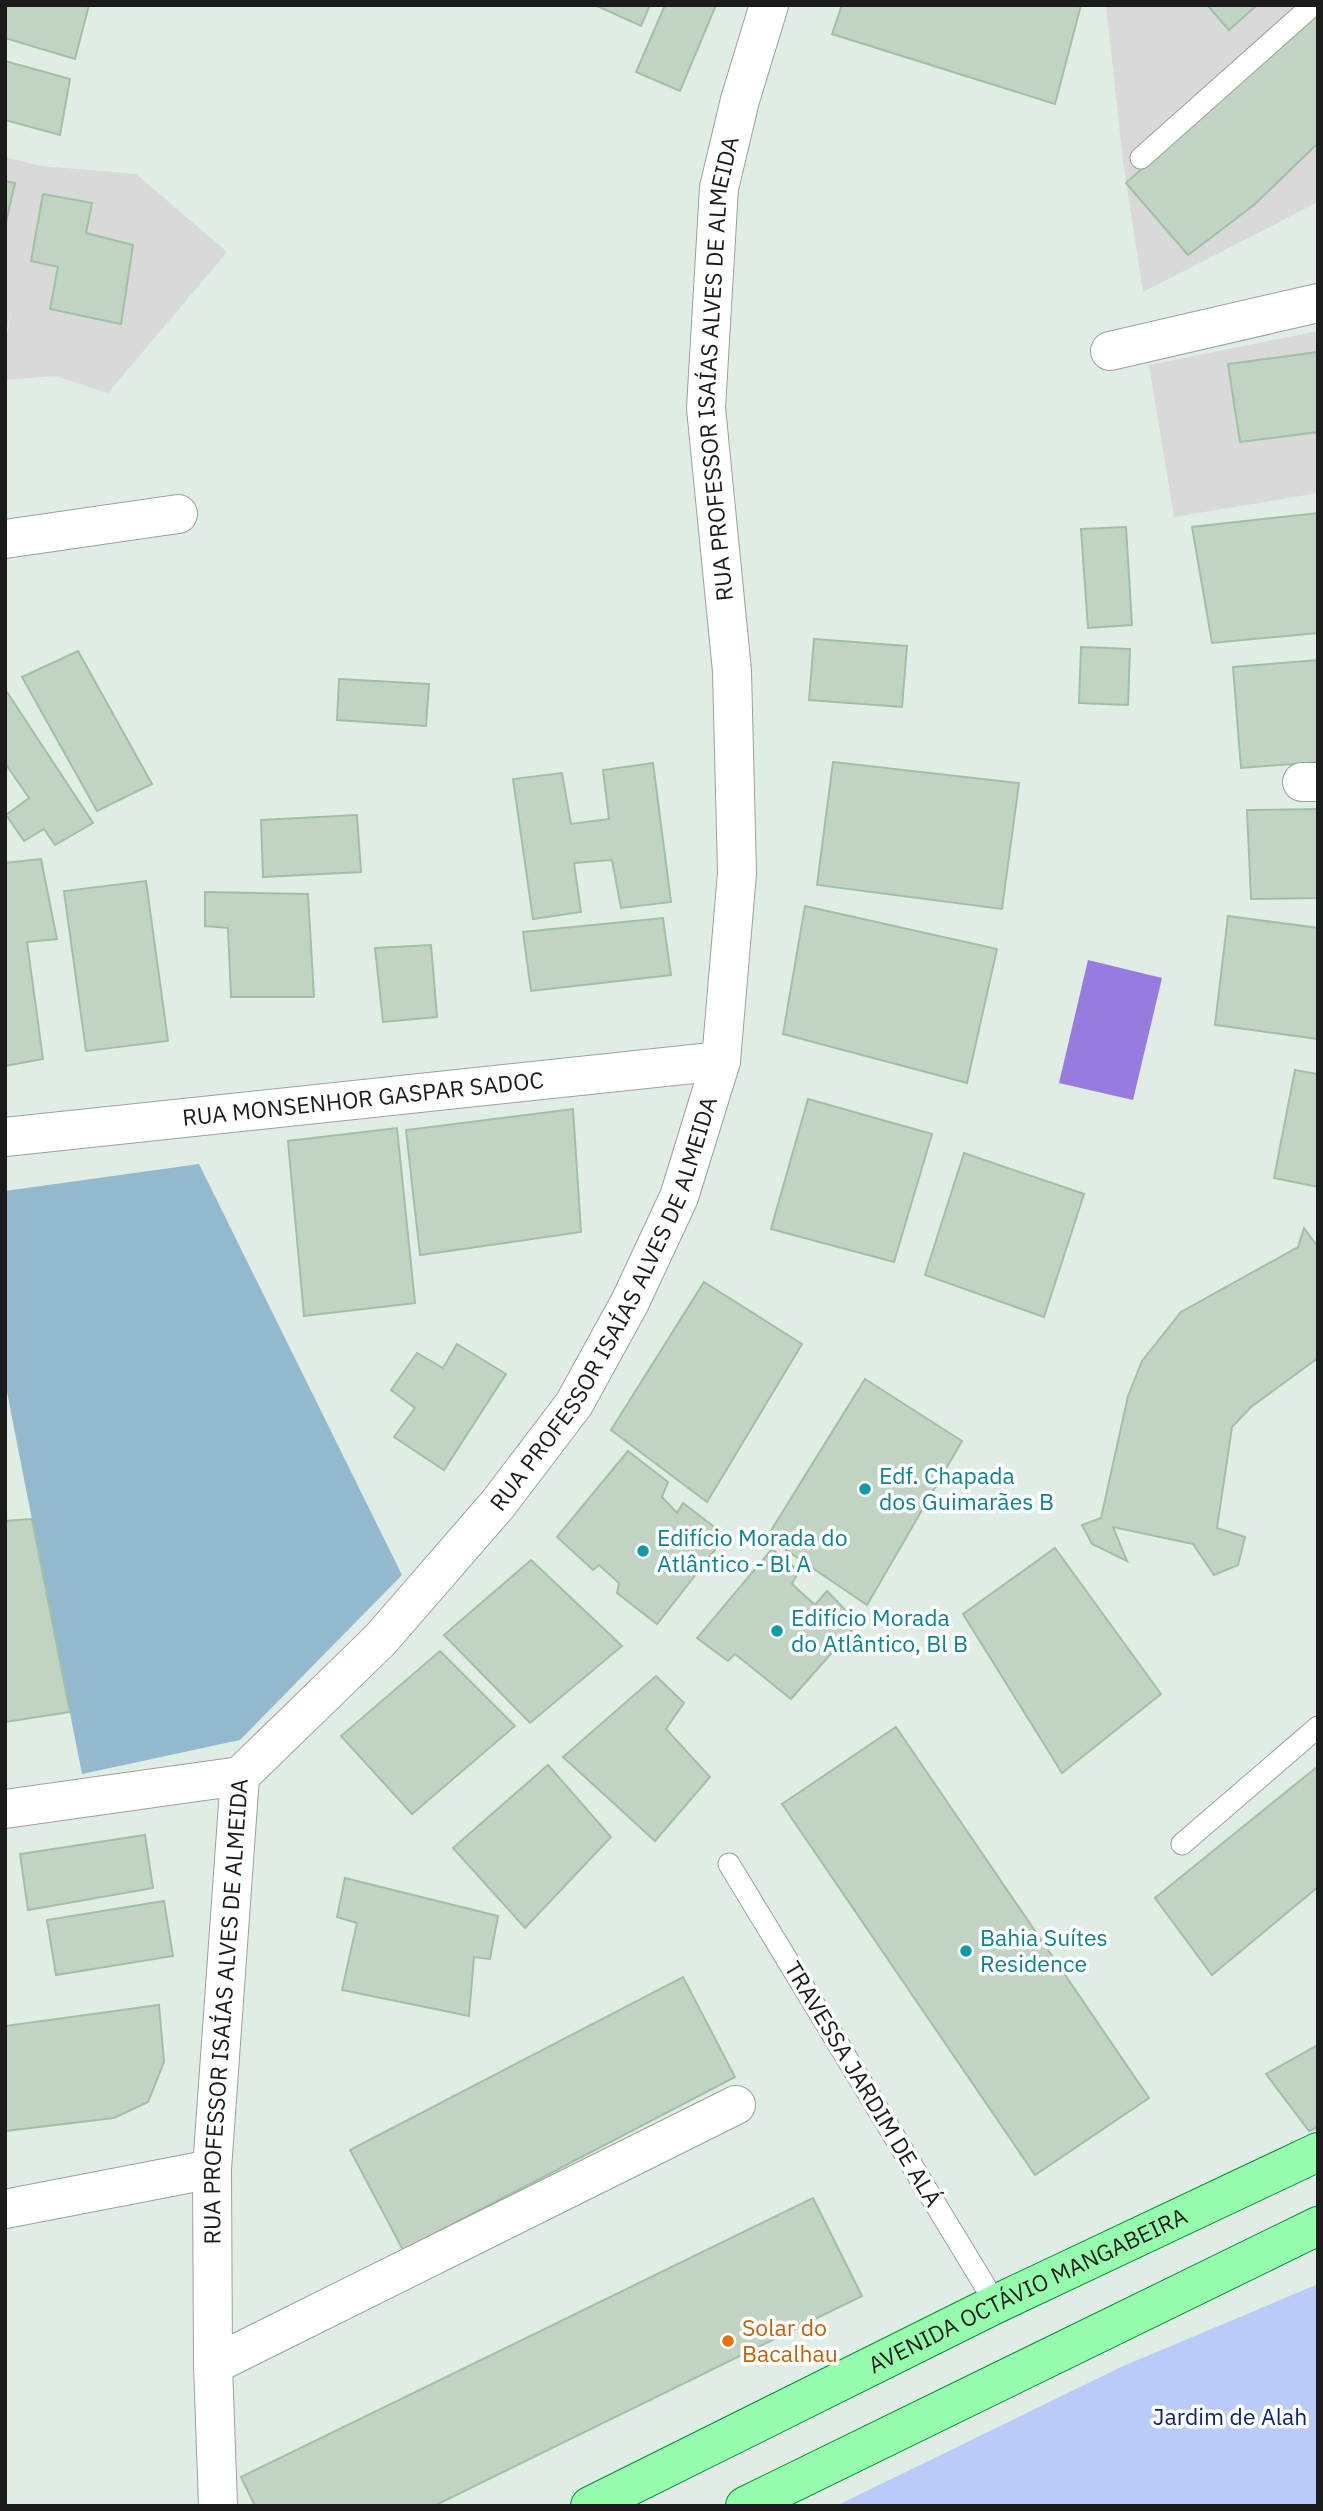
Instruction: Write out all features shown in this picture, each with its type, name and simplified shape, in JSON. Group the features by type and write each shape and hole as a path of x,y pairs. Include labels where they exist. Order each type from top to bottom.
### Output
{"main road":[{"name":"AVENIDA OCTÁVIO MANGABEIRA","path":"590,2506 996,2304 1318,2152"},
{"path":"745,2506 1318,2226"}],"street":[{"name":"RUA PROFESSOR ISAÍAS ALVES DE ALMEIDA","path":"218,2506 212,2169 240,1776 380,1640 498,1504 574,1404 630,1302 679,1197 721,1060 737,873 732,671 706,408 719,188 766,6"},
{"path":"1110,351 1318,303"},
{"path":"5,539 178,514"},
{"name":"RUA MONSENHOR GASPAR SADOC","path":"5,1137 721,1060"},
{"path":"5,1810 240,1776"},
{"path":"214,2365 736,2105"},
{"path":"5,2209 212,2169"}],"lane":[{"path":"1141,158 1313,5"},
{"path":"1182,1844 1318,1727"},
{"name":"TRAVESSA JARDIM DE ALÁ","path":"729,1864 996,2304"}],"shaded area":[{"path":"1106,5 1318,5 1318,202 1143,292 1123,161"},
{"path":"5,157 42,166 136,174 227,252 108,393 55,376 5,380 5,344 13,304 5,337"},
{"path":"1318,331 1318,493 1174,517 1149,365"},
{"path":"1088,960 1162,978 1133,1100 1059,1083"},
{"path":"199,1164 402,1575 240,1740 82,1774 5,1382 5,1191"}],"green space":[{"name":"Jardim de Alah","path":"1318,2284 1318,2506 836,2506 1121,2367"}],"building":[{"path":"5,5 89,5 75,59 5,38"},
{"path":"595,5 650,5 641,26"},
{"path":"665,5 716,5 680,91 636,72"},
{"path":"842,5 1081,5 1055,104 832,34"},
{"path":"1207,5 1257,5 1229,30"},
{"path":"1318,12 1318,143 1254,205 1188,255 1126,183"},
{"path":"5,61 70,79 60,135 5,120"},
{"path":"5,181 15,183 5,226"},
{"path":"43,194 92,203 86,233 133,245 121,324 50,309 58,267 31,261"},
{"path":"1318,352 1318,432 1240,442 1228,364"},
{"path":"1318,513 1318,633 1212,643 1192,527"},
{"path":"1126,527 1132,625 1088,628 1081,529"},
{"path":"814,639 907,646 902,707 809,700"},
{"path":"1081,647 1130,649 1128,705 1079,703"},
{"path":"78,651 152,784 97,811 22,677"},
{"path":"1318,660 1318,762 1241,768 1233,667"},
{"path":"339,679 429,684 426,726 337,720"},
{"path":"5,689 93,823 55,845 44,829 24,841 6,815 29,798 5,763"},
{"path":"833,762 1019,783 1002,909 817,885"},
{"path":"653,763 671,902 621,908 612,860 574,863 581,912 533,919 513,779 562,773 571,824 609,819 603,770"},
{"path":"1318,809 1318,898 1251,899 1247,810"},
{"path":"357,815 361,872 263,877 261,820"},
{"path":"41,859 57,939 27,942 43,1059 5,1066 5,863"},
{"path":"146,881 168,1041 86,1051 64,891"},
{"path":"205,892 308,894 314,997 231,997 228,928 205,926"},
{"path":"805,906 997,949 967,1083 783,1034"},
{"path":"1228,916 1318,928 1318,1039 1215,1025"},
{"path":"663,918 671,975 531,991 523,932"},
{"path":"431,945 437,1017 383,1022 375,948"},
{"path":"1295,1070 1318,1074 1318,1187 1274,1178"},
{"path":"808,1099 932,1134 894,1262 771,1229"},
{"path":"573,1109 581,1232 420,1255 406,1130"},
{"path":"397,1128 415,1303 304,1316 288,1141"},
{"path":"964,1153 1084,1194 1044,1317 925,1275"},
{"path":"1304,1228 1318,1247 1318,1358 1251,1407 1232,1427 1217,1528 1245,1537 1238,1565 1214,1575 1193,1544 1113,1527 1127,1561 1092,1544 1082,1525 1101,1518 1128,1396 1142,1361 1181,1312 1298,1247"},
{"path":"704,1282 802,1344 707,1502 611,1430"},
{"path":"457,1344 506,1374 444,1470 394,1437 415,1408 391,1390 417,1353 443,1368"},
{"name":"Edf. Chapada dos Guimarães B","path":"865,1379 962,1441 867,1605 767,1537"},
{"name":"Edifício Morada do Atlântico - Bl A","path":"628,1451 668,1482 662,1497 677,1513 683,1503 726,1536 657,1624 617,1593 619,1583 599,1565 593,1570 557,1537"},
{"path":"32,1519 70,1712 5,1722 5,1521"},
{"path":"1055,1548 1161,1694 1062,1773 963,1614"},
{"name":"Edifício Morada do Atlântico, Bl B","path":"772,1549 799,1571 792,1584 815,1605 827,1591 858,1623 791,1699 735,1654 728,1661 697,1638"},
{"path":"531,1560 622,1646 530,1723 444,1635"},
{"path":"440,1651 515,1726 412,1814 341,1736"},
{"path":"656,1676 684,1703 666,1729 710,1777 655,1841 563,1757"},
{"name":"Bahia Suítes Residence","path":"896,1727 1149,2098 1035,2175 782,1804"},
{"path":"548,1765 611,1837 525,1928 453,1848"},
{"path":"1318,1766 1318,1887 1212,1975 1155,1898"},
{"path":"145,1835 153,1888 28,1910 20,1854"},
{"path":"345,1878 498,1916 490,1959 474,1957 469,2016 342,1990 357,1923 337,1917"},
{"path":"164,1901 173,1956 56,1975 47,1920"},
{"path":"683,1977 735,2077 403,2250 350,2150"},
{"path":"159,2005 164,2062 148,2102 114,2118 5,2131 5,2026"},
{"path":"1318,2045 1318,2127 1309,2131 1266,2074"},
{"path":"813,2198 862,2296 434,2506 255,2506 241,2477"}],"place":[{"name":"Edf. Chapada dos Guimarães B","path":"865,1489"},
{"name":"Edifício Morada do Atlântico - Bl A","path":"643,1551"},
{"name":"Edifício Morada do Atlântico, Bl B","path":"777,1631"},
{"name":"Bahia Suítes Residence","path":"966,1951"},
{"name":"Solar do Bacalhau","path":"728,2341"}]}
